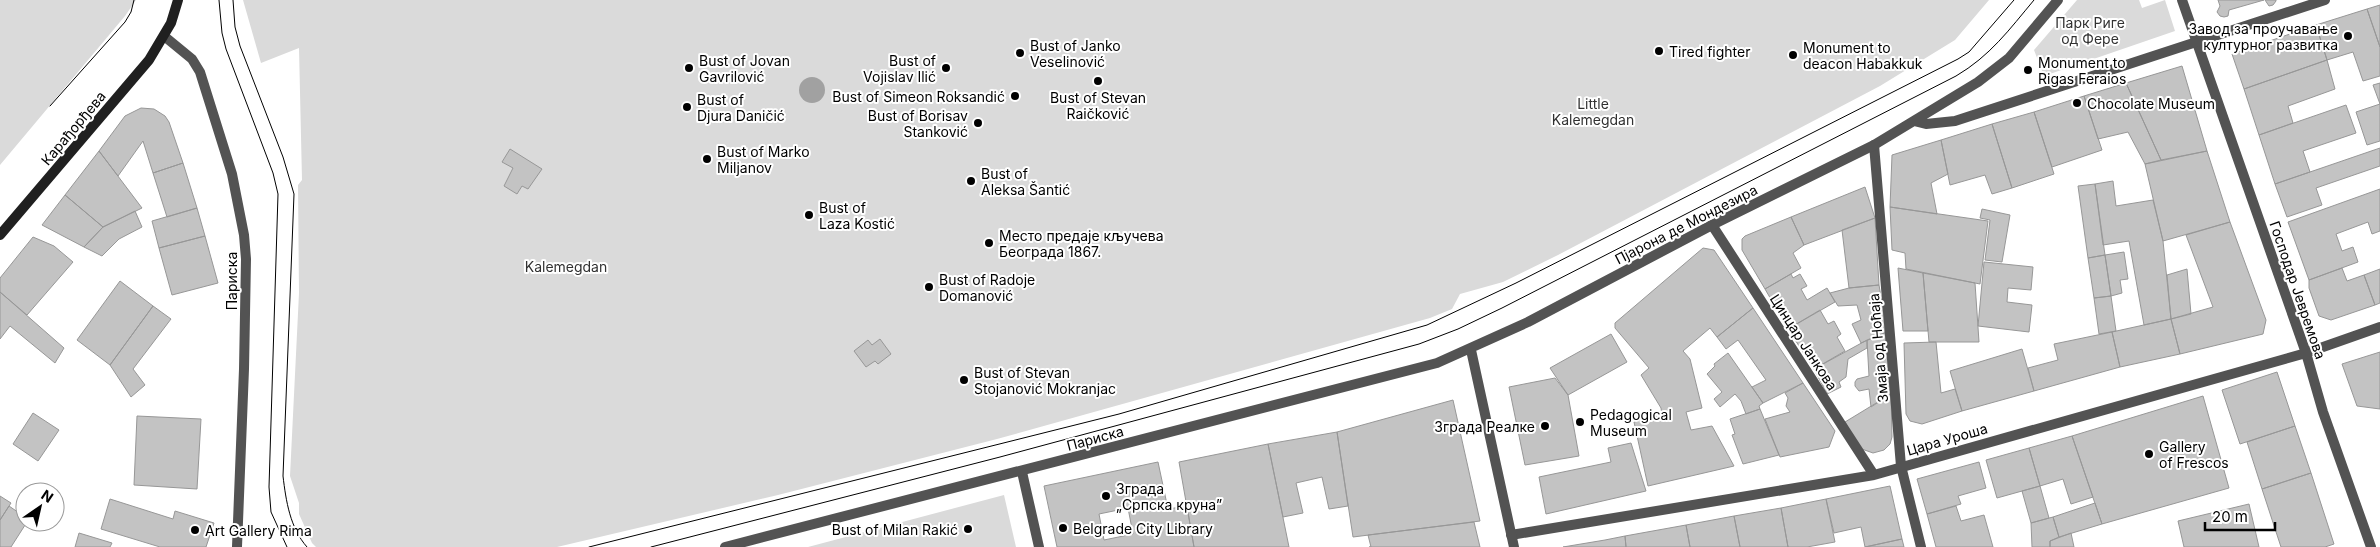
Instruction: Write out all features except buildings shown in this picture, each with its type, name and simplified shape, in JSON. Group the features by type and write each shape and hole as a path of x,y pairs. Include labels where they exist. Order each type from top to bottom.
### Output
{"main road":[{"name":"Карађорђева","path":"0,236 131,82 164,36 171,23 178,0"}],"street":[{"name":"Пјарона де Мондезира","path":"1471,350 1712,225 1874,145 1978,82 2009,58 2058,0"},
{"path":"2182,0 2198,42"},
{"path":"1914,121 1938,124 1955,121 2325,0"},
{"name":"Париска","path":"164,36 192,59 200,72 232,174 244,235 246,259 244,369 237,547"},
{"name":"Господар Јевремова","path":"2198,42 2306,353 2323,412 2371,547"},
{"name":"Змаја од Ноћаја","path":"1874,145 1901,466 1921,547"},
{"name":"Цинцар Јанкова","path":"1712,225 1874,475"},
{"name":"Цара Уроша","path":"1511,535 1874,475 2306,353 2380,327"},
{"name":"Париска","path":"725,547 1438,364 1471,350"},
{"path":"1471,350 1514,547"},
{"path":"1022,472 1040,547"},
{"path":"238,534 243,547"}],"green space":[{"path":"0,0 136,0 125,16 0,165"},
{"name":"Kalemegdan","path":"243,0 1989,0 1955,40 1880,86 1558,255 1503,282 1460,294 1452,309 1430,318 997,439 778,495 557,547 316,547 312,543 299,514 299,503 290,476 299,293 298,185 302,180 299,48 261,63"},
{"name":"Парк Риге од Фере","path":"2077,0 2139,0 2142,8 2165,0 2175,31 2044,76 2034,50"},
{"path":"1004,495 1016,547 808,547"}],"shaded area":[{"path":"812,77 821,81 825,90 821,99 812,103 803,99 799,90 803,81"}],"tram line":[{"path":"50,106 125,22 131,12 134,0"},
{"path":"219,0 222,33 226,49 273,173 278,194 269,487 271,512 287,547"},
{"path":"233,0 235,27 240,46 283,157 294,194 283,476 287,504 293,523 301,540 307,547"},
{"path":"589,547 1119,414 1427,325 1516,283 1958,59 1969,52 2014,0"},
{"path":"651,547 1000,457 1419,344 1458,329 1956,76 1989,51 2034,0"}],"place":[{"name":"Завод за проучавање културног развитка","path":"2348,36"},
{"name":"Tired fighter","path":"1659,51"},
{"name":"Bust of Janko Veselinović","path":"1020,53"},
{"name":"Monument to deacon Habakkuk","path":"1793,55"},
{"name":"Bust of Jovan Gavrilović","path":"689,68"},
{"name":"Bust of Vojislav Ilić","path":"946,68"},
{"name":"Monument to Rigas Feraios","path":"2028,70"},
{"name":"Bust of Stevan Raičković","path":"1098,81"},
{"name":"Bust of Simeon Roksandić","path":"1015,96"},
{"name":"Chocolate Museum","path":"2077,103"},
{"name":"Bust of Djura Daničić","path":"687,107"},
{"name":"Bust of Borisav Stanković","path":"978,123"},
{"name":"Bust of Marko Miljanov","path":"707,159"},
{"name":"Bust of Aleksa Šantić","path":"971,181"},
{"name":"Bust of Laza Kostić","path":"809,215"},
{"name":"Место предаје кључева Београда 1867.","path":"989,243"},
{"name":"Bust of Radoje Domanović","path":"929,287"},
{"name":"Bust of Stevan Stojanović Mokranjac","path":"964,380"},
{"name":"Pedagogical Museum","path":"1580,422"},
{"name":"Зграда Реалке","path":"1545,426"},
{"name":"Gallery of Frescos","path":"2149,454"},
{"name":"Зграда „Српска круна”","path":"1106,496"},
{"name":"Belgrade City Library","path":"1063,528"},
{"name":"Bust of Milan Rakić","path":"968,529"},
{"name":"Art Gallery Rima","path":"195,530"}],"park label":[{"name":"Little Kalemegdan","path":"1593,112"}]}
